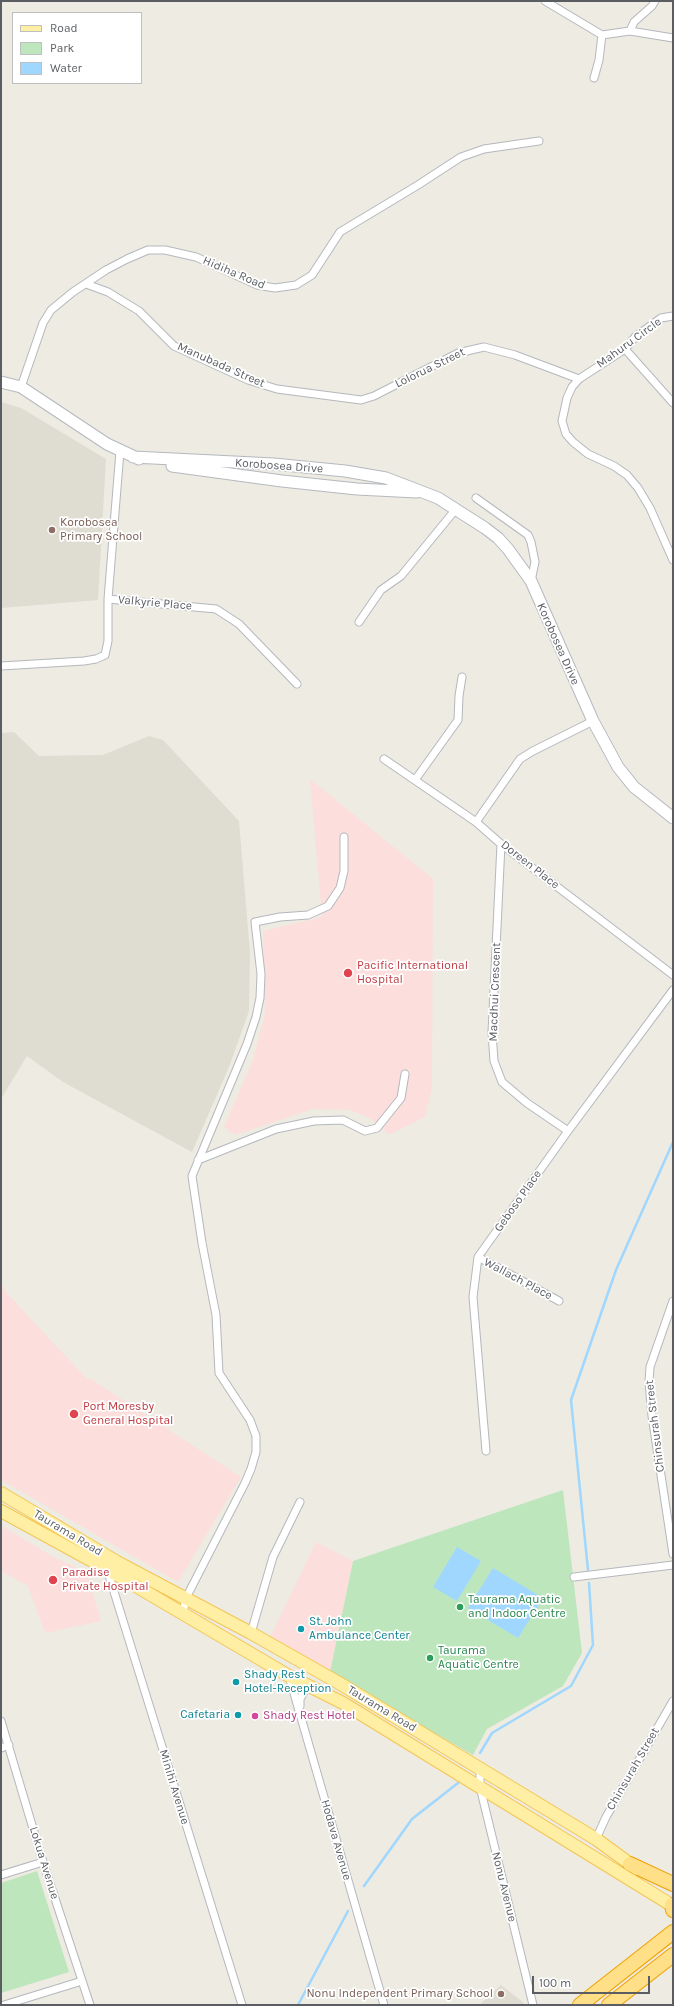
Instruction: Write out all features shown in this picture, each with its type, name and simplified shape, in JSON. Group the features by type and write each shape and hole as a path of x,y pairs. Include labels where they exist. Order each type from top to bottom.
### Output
{"highway":[{"path":"630,1864 673,1884"},
{"path":"580,2005 672,1930"},
{"path":"609,2005 673,1955"}],"main road":[{"name":"Korobosea Drive","path":"1,382 21,387 120,451 133,457 181,467 275,480 364,490 422,492"},
{"name":"Korobosea Drive","path":"133,457 274,464 345,471 400,482 438,498 456,509 498,538 518,560 531,581 593,721 625,778 673,818"},
{"name":"Taurama Road","path":"1,1493 117,1562 251,1633 346,1687 596,1839 630,1864 673,1889"},
{"name":"Taurama Road","path":"1,1511 107,1569 286,1674 343,1703 673,1907"},
{"path":"286,1674 293,1657"}],"street":[{"path":"545,1 602,35 630,31 673,38"},
{"path":"630,31 634,22 652,6 655,1"},
{"path":"594,78 599,60 602,35"},
{"name":"Hidiha Road","path":"21,387 43,322 50,310 106,270 148,250 165,250 196,257 257,284 275,288 296,286 312,275 340,232 461,157 484,149 539,141"},
{"name":"Manubada Street","path":"86,284 108,292 139,311 174,346 260,384 291,391 360,400 374,396"},
{"name":"Mahuru Circle","path":"673,316 661,318 635,337 625,349 579,378 572,387 564,408 562,421 566,434 588,454 614,466 627,475 638,488 650,508 673,560"},
{"name":"Lolorua Street","path":"374,396 458,353 476,347 484,347 515,355 579,378"},
{"path":"625,349 673,403"},
{"name":"Valkyrie Place","path":"120,451 108,599 216,609 239,624 297,684"},
{"path":"476,498 528,535 535,562 531,581"},
{"path":"359,622 380,590 401,576 456,509"},
{"path":"1,666 84,661 96,659 105,655 108,641 108,599"},
{"path":"415,780 458,720 459,696 462,677"},
{"path":"476,822 520,759 532,750 593,721"},
{"name":"Doreen Place","path":"384,759 476,822 501,844 673,975"},
{"path":"183,1613 186,1598 252,1469 256,1452 256,1436 250,1420 219,1374 216,1315 202,1243 192,1176 256,1017 260,998 261,974 256,922 280,917 308,915 328,906 340,888 344,871 344,837"},
{"name":"Macdhui Crescent","path":"501,844 492,1032 494,1061 502,1082 527,1103 568,1131"},
{"name":"Geboso Place","path":"486,1450 473,1297 478,1257 568,1131 673,990"},
{"path":"198,1160 276,1128 314,1121 343,1120 365,1131 377,1128 401,1098 405,1074"},
{"name":"Wallach Place","path":"478,1257 559,1301"},
{"name":"Chinsurah Street","path":"673,1301 650,1367 649,1382 652,1416 673,1554"},
{"path":"251,1633 273,1557 300,1502"},
{"path":"574,1577 673,1565"},
{"name":"Minihi Avenue","path":"107,1569 242,2005"},
{"name":"Hodava Avenue","path":"286,1674 300,1711 384,2005"},
{"path":"300,1711 300,1699 309,1688 313,1688"},
{"name":"Chinsurah Street","path":"596,1839 606,1817 673,1701"},
{"name":"Lokua Avenue","path":"1,1721 43,1862 90,2005"},
{"path":"1,1748 9,1745"},
{"name":"Nonu Avenue","path":"480,1768 480,1787 532,2005"},
{"path":"1,1875 43,1862"},
{"path":"4,2005 82,1981"}],"shaded area":[{"name":"Korobosea Primary School","path":"1,402 21,408 106,459 98,600 1,608"},
{"path":"14,732 39,756 103,755 149,736 163,740 239,821 250,953 249,1011 229,1067 192,1152 63,1082 27,1056 1,1099 1,733"},
{"name":"Pacific International Hospital","path":"310,779 433,879 432,1088 425,1117 389,1135 370,1118 349,1110 313,1109 235,1135 224,1127 253,1060 265,1014 263,931 322,917"},
{"name":"Port Moresby General Hospital","path":"1,1280 4,1290 87,1379 91,1379 241,1477 178,1582 1,1480"},
{"name":"Paradise Private Hospital","path":"1,1525 50,1555 87,1573 101,1621 45,1633 28,1586 1,1571"},
{"path":"316,1542 353,1561 330,1672 270,1637"},
{"name":"Nonu Independent Primary School","path":"501,1985 524,2003 524,2005 479,2005"}],"green space":[{"name":"Taurama Aquatic and Indoor Centre","path":"563,1490 582,1653 563,1686 487,1729 473,1755 340,1680 330,1672 353,1561"},
{"path":"37,1871 69,1972 1,1993 1,1883"}],"water":[{"path":"457,1547 481,1561 457,1601 433,1587"},
{"path":"493,1568 543,1598 518,1638 468,1608"}],"waterway":[{"path":"588,1570 571,1400 616,1270 673,1142"},
{"path":"480,1753 492,1733 571,1686 593,1645 589,1583"},
{"path":"364,1886 412,1819 458,1783"},
{"path":"298,2005 348,1911"}],"place":[{"name":"Korobosea Primary School","path":"52,530"},
{"name":"Pacific International Hospital","path":"348,973"},
{"name":"Port Moresby General Hospital","path":"74,1414"},
{"name":"Paradise Private Hospital","path":"53,1580"},
{"name":"Taurama Aquatic and Indoor Centre","path":"460,1607"},
{"name":"St. John Ambulance Center","path":"301,1629"},
{"name":"Taurama Aquatic Centre","path":"430,1658"},
{"name":"Shady Rest Hotel-Reception","path":"236,1682"},
{"name":"Cafetaria","path":"238,1715"},
{"name":"Shady Rest Hotel","path":"255,1716"},
{"name":"Nonu Independent Primary School","path":"501,1994"}]}
